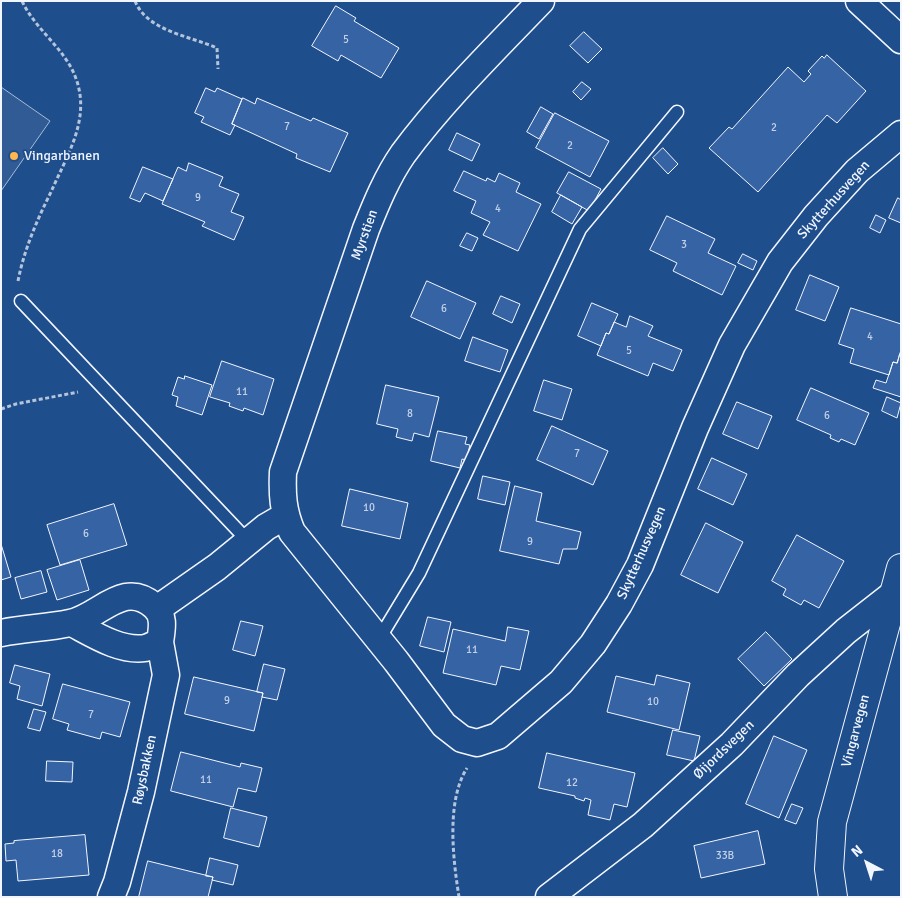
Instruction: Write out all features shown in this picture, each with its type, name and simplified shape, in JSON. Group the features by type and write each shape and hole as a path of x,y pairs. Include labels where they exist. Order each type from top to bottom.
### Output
{"street":[{"name":"Myrstien","path":"285,516 282,500 284,472 366,229 382,191 406,150 448,100 541,1"},
{"path":"859,1 901,40"},
{"name":"Skytterhusvegen","path":"477,743 498,736 561,682 592,644 620,604 640,565 695,428 732,345 780,262 816,216 857,171 901,134"},
{"path":"1,633 72,623 113,600 130,596 146,599 157,609 217,567 248,541 285,516 292,532 379,640 444,725 462,739 477,743"},
{"name":"Vingarvegen","path":"833,897 828,869 832,822 892,595 901,568"},
{"name":"Øijordsvegen","path":"549,897 643,825 732,744 805,669 846,631 892,595"},
{"name":"Røysbakken","path":"111,897 117,882 141,792 166,675 160,642 163,625 157,609"},
{"path":"72,623 104,639 130,648 146,648 160,642"}],"lane":[{"path":"379,640 419,573 580,229 677,112"},
{"path":"21,302 248,541"}],"path":[{"path":"21,302 18,281 22,260 50,192 73,146 80,122 80,100 75,76 22,1"},
{"path":"135,1 140,13 168,30 217,48 218,69"},
{"path":"1,409 74,392 111,397"},
{"path":"460,897 453,830 455,800 460,778 473,758 477,743"}],"shaded area":[{"name":"Vingarbanen","path":"1,87 50,121 1,191"}],"building":[{"path":"336,6 356,18 354,21 399,48 381,78 341,55 338,61 312,46"},
{"path":"584,32 602,49 588,63 570,46"},
{"path":"827,55 866,91 837,123 827,115 758,192 709,148 729,127 732,129 788,67 804,82 811,74 808,71 822,56 824,58"},
{"path":"582,82 591,89 581,100 573,92"},
{"path":"206,88 215,92 217,88 242,99 232,124 235,125 230,135 201,122 204,117 195,113"},
{"path":"243,98 255,104 257,98 311,121 313,118 348,133 330,172 296,158 297,154 232,124"},
{"path":"541,107 553,114 539,139 527,132"},
{"path":"555,113 609,141 590,177 536,148"},
{"path":"457,133 480,144 472,161 449,150"},
{"path":"663,148 678,164 668,174 653,158"},
{"path":"189,163 223,177 219,186 239,194 231,212 244,217 234,240 202,226 205,222 162,204 178,167 186,171"},
{"path":"143,167 173,179 163,201 145,193 140,202 130,198"},
{"path":"464,171 486,181 487,178 495,182 499,173 520,183 516,192 541,204 518,251 483,235 490,222 471,213 476,201 454,191"},
{"path":"569,172 601,189 589,211 557,193"},
{"path":"561,195 582,207 572,224 552,212"},
{"path":"898,198 901,200 901,223 889,218"},
{"path":"876,215 886,220 880,233 870,228"},
{"path":"667,216 715,239 708,253 736,266 722,295 673,271 677,263 650,250"},
{"path":"467,233 478,238 472,251 460,246"},
{"path":"743,254 757,261 753,270 738,263"},
{"path":"810,275 839,287 825,321 796,310"},
{"path":"427,281 476,303 460,339 411,317"},
{"path":"501,296 520,304 512,323 493,314"},
{"path":"592,303 618,314 609,334 606,333 601,346 578,336"},
{"path":"851,308 901,324 901,350 897,363 893,362 889,375 850,363 854,349 839,344"},
{"path":"630,316 653,326 648,336 682,350 673,371 653,363 648,376 597,355 606,333 609,334 614,322 626,327"},
{"path":"473,337 508,350 500,372 465,361"},
{"path":"900,354 901,397 873,388 876,380 886,383 893,362 897,363"},
{"path":"222,361 274,379 263,415 244,408 243,411 229,406 230,403 210,397"},
{"path":"185,376 212,385 202,415 176,406 178,397 172,395 178,377 184,379"},
{"path":"544,380 572,389 562,420 534,411"},
{"path":"386,385 439,397 429,437 414,433 412,441 396,437 398,429 377,424"},
{"path":"811,388 869,413 855,445 841,439 839,442 830,438 831,435 797,420"},
{"path":"887,397 901,403 897,418 882,411"},
{"path":"737,402 772,416 758,449 723,434"},
{"path":"552,426 608,451 593,485 537,460"},
{"path":"438,431 467,437 465,444 470,445 466,460 462,459 460,468 431,461"},
{"path":"712,458 747,474 733,505 698,489"},
{"path":"483,476 510,482 505,505 478,499"},
{"path":"515,486 542,493 536,521 581,532 577,549 563,549 559,564 500,551"},
{"path":"350,489 408,503 400,539 342,526"},
{"path":"114,504 127,545 60,565 47,525"},
{"path":"706,523 743,542 718,593 681,575"},
{"path":"797,535 844,561 819,608 804,600 801,605 783,595 786,589 772,581"},
{"path":"1,544 11,577 1,580"},
{"path":"80,560 89,590 57,600 47,570"},
{"path":"41,571 47,592 21,599 15,578"},
{"path":"428,617 451,622 444,652 420,646"},
{"path":"241,621 263,626 255,656 233,650"},
{"path":"508,627 529,631 520,670 501,666 496,685 443,673 453,629 505,641"},
{"path":"766,632 792,659 764,686 738,659"},
{"path":"264,664 285,669 277,700 262,697 263,693 257,692"},
{"path":"15,665 50,674 42,706 17,699 20,686 10,683"},
{"path":"657,675 690,683 679,730 607,712 616,676 654,685"},
{"path":"194,677 263,693 254,731 185,714"},
{"path":"63,684 130,702 120,737 102,732 100,739 67,730 69,724 53,719"},
{"path":"34,709 46,712 40,731 28,728"},
{"path":"673,730 700,736 694,761 667,755"},
{"path":"774,736 807,750 779,818 746,804"},
{"path":"181,752 240,767 241,763 262,768 256,792 238,788 233,807 171,791"},
{"path":"547,753 635,773 627,807 614,804 610,820 588,815 591,800 585,798 584,801 575,798 575,796 539,788"},
{"path":"47,761 73,762 72,782 46,781"},
{"path":"792,804 803,808 796,824 785,820"},
{"path":"231,808 267,817 259,847 224,838"},
{"path":"758,831 765,864 701,878 694,846"},
{"path":"85,835 89,875 18,881 16,860 6,861 5,844 14,843 14,841"},
{"path":"210,858 238,865 233,885 212,880 213,877 206,876"},
{"path":"148,861 213,877 208,897 139,897"}],"place":[{"name":"Vingarbanen","path":"14,156"}]}
